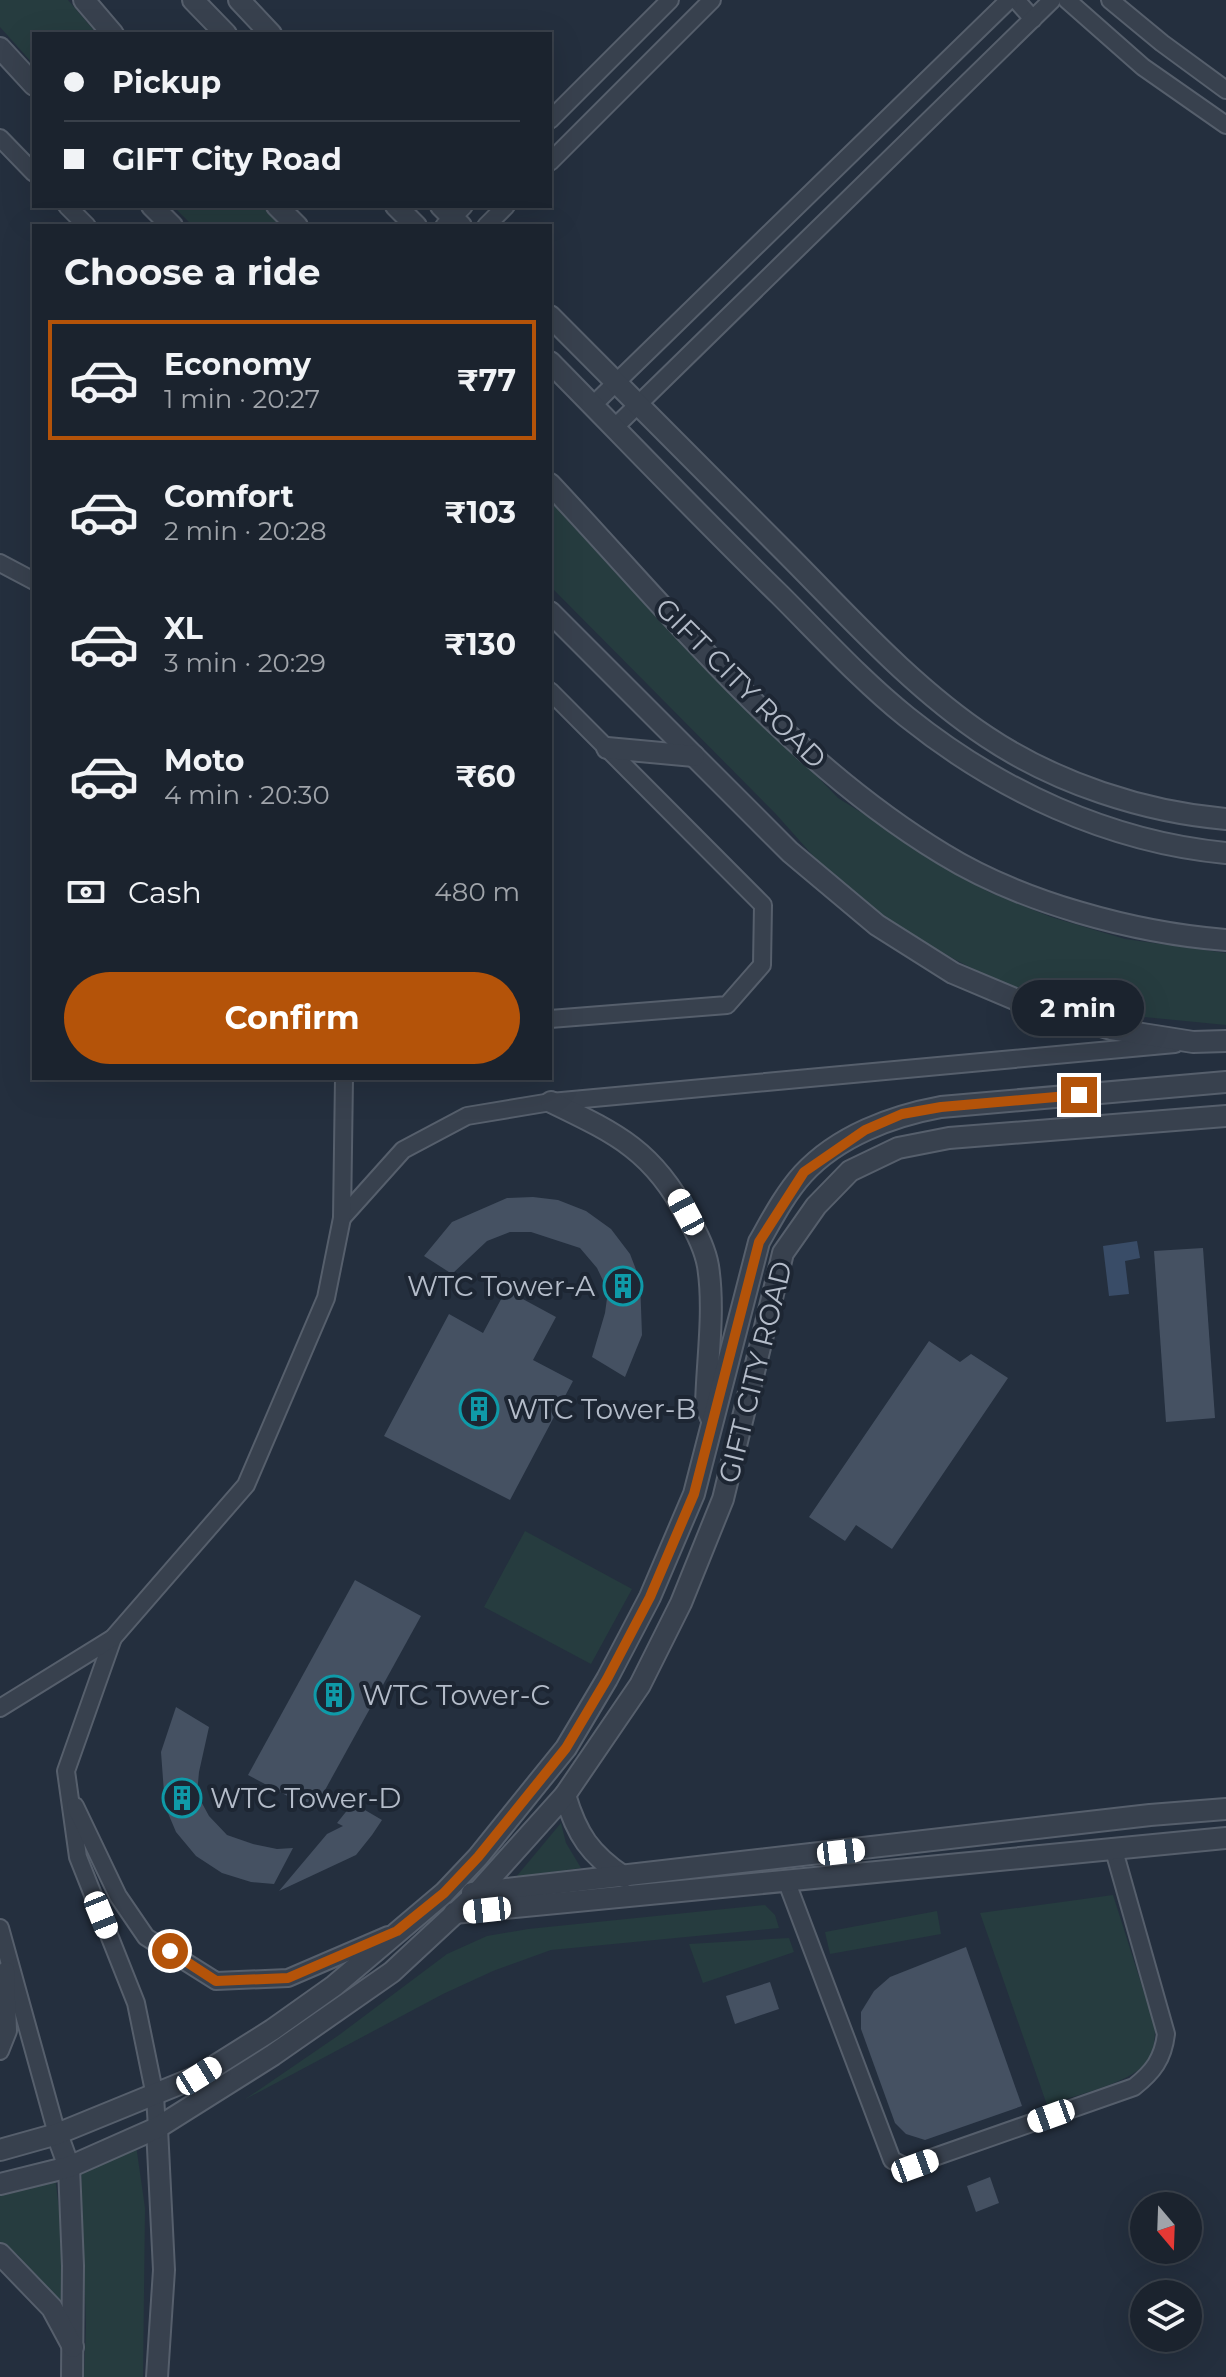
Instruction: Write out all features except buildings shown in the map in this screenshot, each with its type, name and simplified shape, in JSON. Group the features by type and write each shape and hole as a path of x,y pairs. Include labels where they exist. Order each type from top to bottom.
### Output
{"street":[{"path":"84,0 111,32"},
{"path":"193,0 224,32"},
{"path":"239,0 269,32"},
{"path":"552,118 670,0"},
{"path":"552,160 712,0"},
{"path":"592,406 1009,0"},
{"path":"1016,0 1033,19"},
{"path":"614,428 1052,0"},
{"path":"1067,0 1143,67 1226,125"},
{"path":"1110,0 1226,90"},
{"path":"0,48 32,83"},
{"path":"0,138 32,171"},
{"path":"69,208 85,224"},
{"path":"154,208 170,224"},
{"path":"279,208 295,224"},
{"path":"398,208 414,224"},
{"path":"488,224 504,208"},
{"path":"552,318 893,660 987,738 1037,767 1129,801 1226,819"},
{"path":"552,364 905,716 943,743 1055,809 1149,839 1226,853"},
{"name":"GIFT CITY ROAD","path":"552,486 786,736 870,806 944,856 1054,903 1150,929 1226,940"},
{"path":"0,563 32,580"},
{"path":"552,614 790,852 877,925 953,973 1029,1005 1111,1029 1193,1042"},
{"path":"552,693 763,905 762,965 727,1005 552,1019"},
{"path":"607,748 694,756"},
{"path":"342,1218 403,1150 467,1116 551,1102 1226,1041"},
{"path":"0,1708 113,1638 246,1485 326,1298 342,1218 344,1080"},
{"name":"GIFT CITY ROAD","path":"0,2150 57,2134 199,2076 334,1986 444,1893 478,1857 566,1748 650,1597 694,1494 759,1242 804,1172 865,1130 902,1114 941,1107 1226,1082"},
{"path":"551,1102 610,1130 643,1153 674,1191 697,1233 709,1275 706,1406 713,1425"},
{"name":"GIFT CITY ROAD","path":"0,2184 69,2167 157,2128 273,2055 392,1972 477,1893 565,1795 640,1685 681,1603 723,1499 783,1253 816,1206 850,1171 898,1148 949,1138 1226,1116"},
{"path":"113,1638 66,1771 78,1857 136,2003 155,2096 164,2270 157,2377"},
{"path":"69,1791 118,1896 146,1937 216,1981 288,1978 397,1931"},
{"path":"565,1795 575,1828 598,1859 624,1877"},
{"path":"444,1893 477,1893 1150,1815 1226,1809"},
{"path":"416,1917 1226,1838"},
{"path":"786,1880 892,2160 906,2167 1134,2087 1150,2075 1160,2060 1166,2034 1113,1847"},
{"path":"0,2051 8,2031 2,1935"},
{"path":"2,1935 69,2167 75,2350 72,2377"},
{"path":"0,2254 52,2308 75,2350"}],"green space":[{"path":"0,0 68,0 95,32 32,32 32,63 0,27"},
{"path":"175,208 265,208 281,224 191,224"},
{"path":"552,501 838,798 989,892 1051,917 1125,939 1226,953 1226,1025 1134,1016 1032,995 975,970 916,939 840,886 775,813 552,588"},
{"path":"525,1531 632,1589 591,1664 484,1607"},
{"path":"561,1823 566,1843 581,1868 516,1877"},
{"path":"1113,1895 1155,2027 1152,2051 1146,2063 1127,2077 1047,2105 980,1913"},
{"path":"765,1905 775,1915 779,1928 551,1950 493,1971 443,1994 244,2100 339,2035 447,1954 487,1936 528,1929"},
{"path":"937,1911 941,1934 830,1954 825,1932"},
{"path":"789,1938 794,1952 703,1983 689,1944"},
{"path":"136,2145 145,2208 143,2377 84,2377 86,2327 81,2167"},
{"path":"55,2176 61,2226 63,2314 18,2255 0,2243 0,2193"}],"water":[{"path":"1137,1241 1140,1258 1125,1261 1129,1294 1109,1296 1103,1246"}],"place":[{"name":"WTC Tower-A","path":"623,1286"},
{"name":"WTC Tower-B","path":"479,1409"},
{"name":"WTC Tower-C","path":"334,1695"},
{"name":"WTC Tower-D","path":"182,1798"}],"route":[{"path":"170,1951 216,1981 288,1978 397,1931 444,1893 478,1857 566,1748 650,1597 694,1494 759,1242 779,1206 804,1172 865,1130 902,1114 941,1107 1079,1095"}]}
